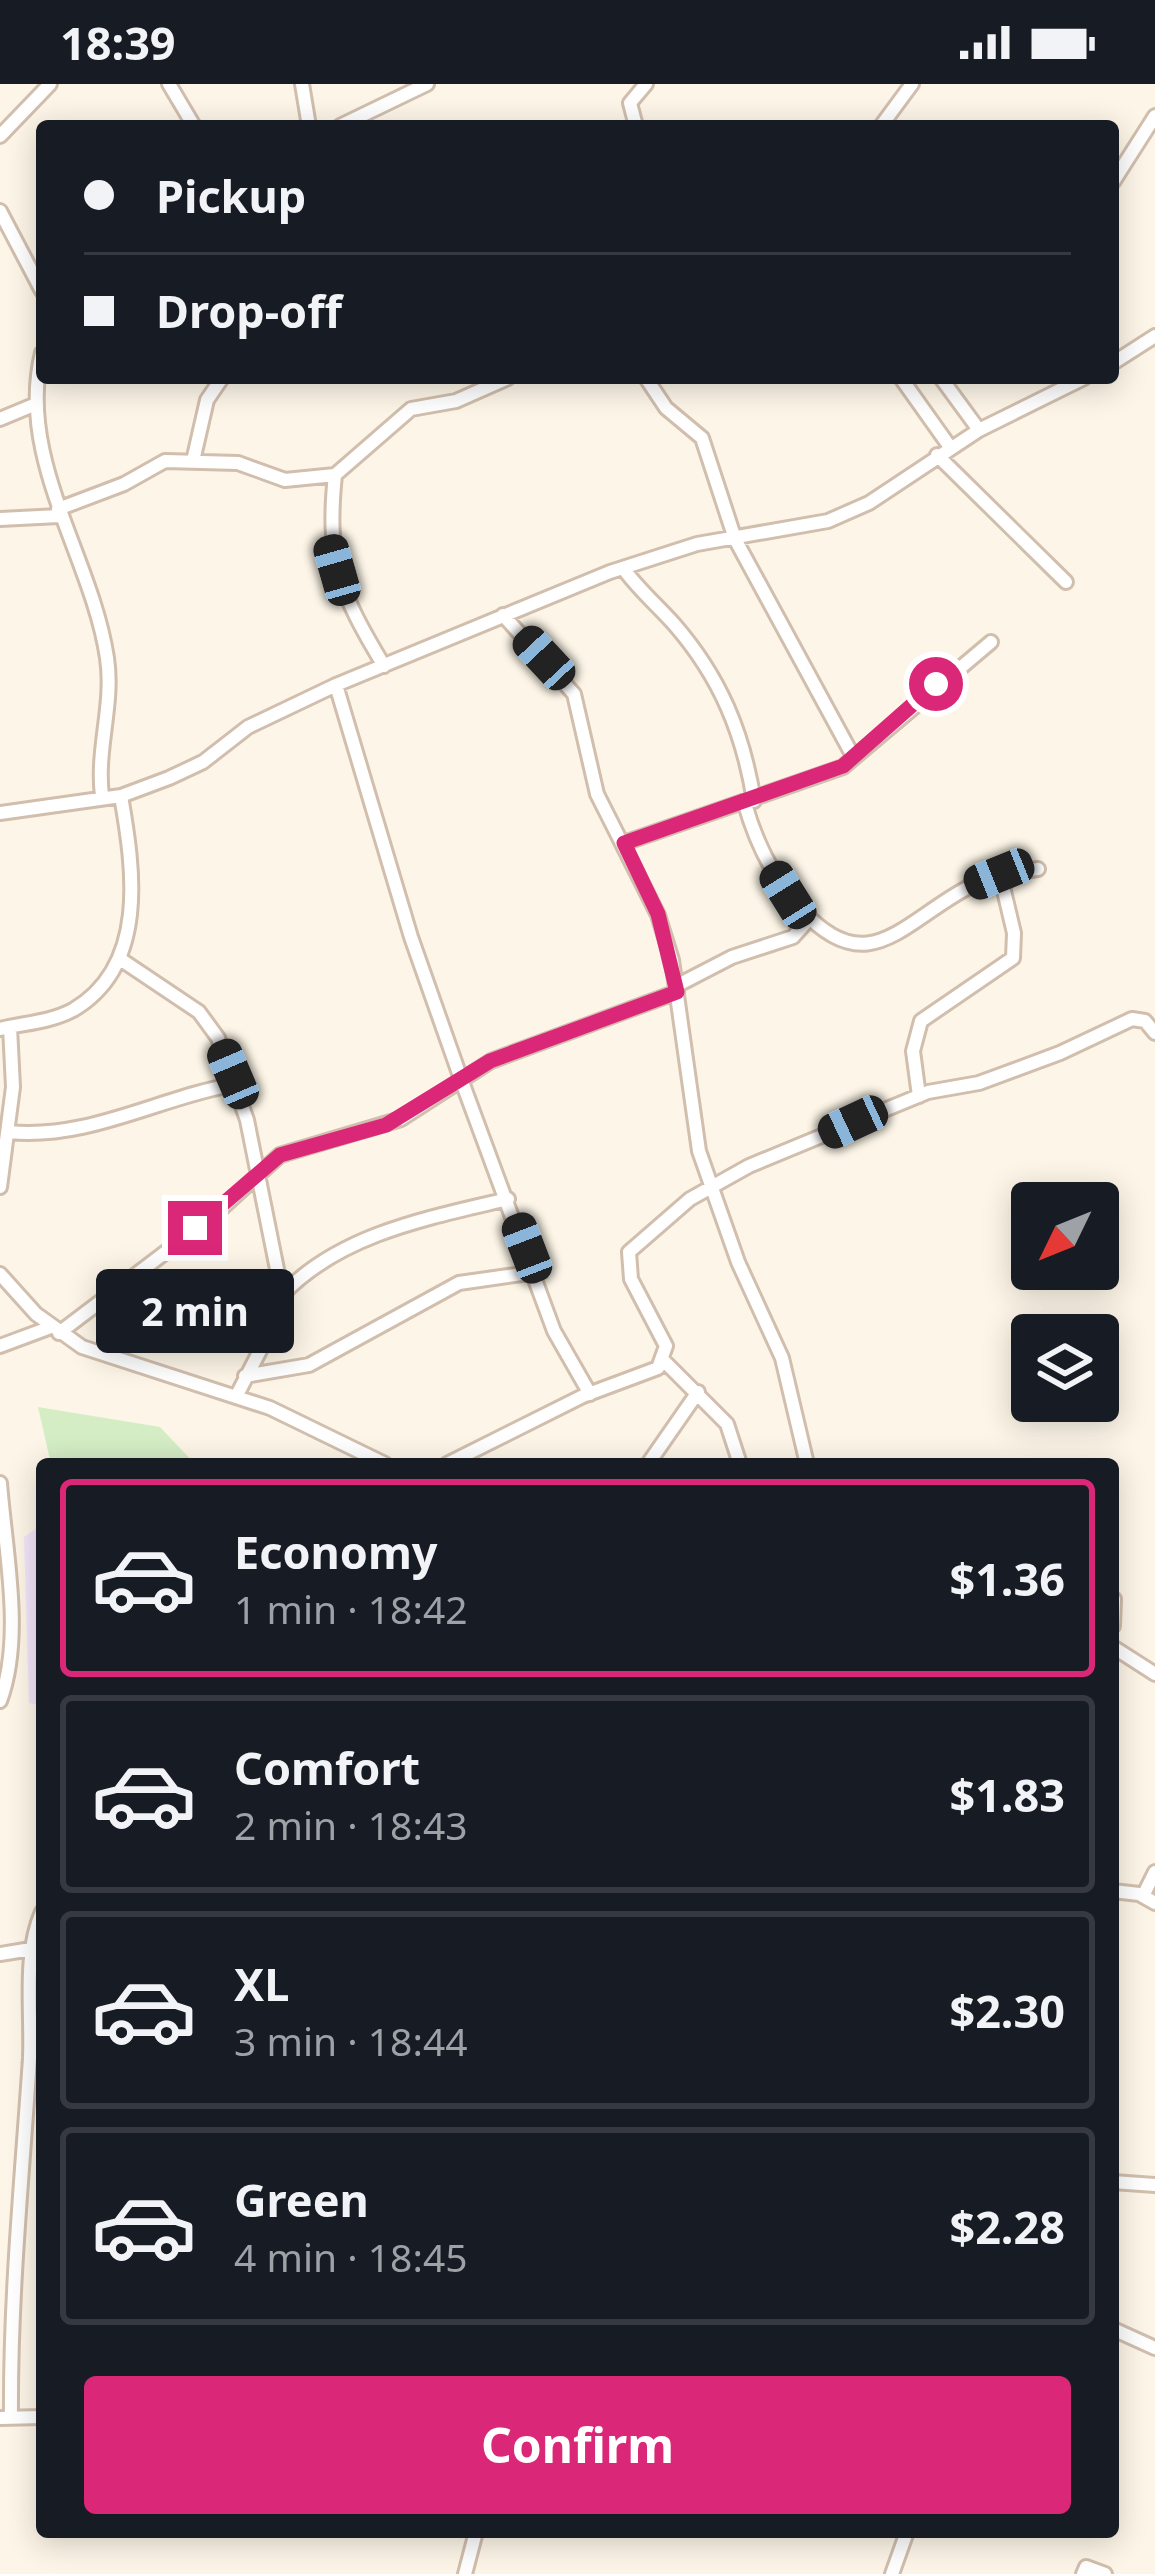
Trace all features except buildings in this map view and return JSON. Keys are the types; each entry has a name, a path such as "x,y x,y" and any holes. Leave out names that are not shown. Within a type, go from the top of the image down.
{"street":[{"path":"0,136 50,84"},
{"path":"169,84 190,120"},
{"path":"302,84 308,120"},
{"path":"352,120 427,84"},
{"path":"634,120 630,103 646,84"},
{"path":"885,120 911,84"},
{"path":"1119,173 1155,116"},
{"path":"0,211 36,280"},
{"path":"1119,359 1155,336"},
{"path":"38,384 36,404 59,513 106,652 110,682 98,761 102,796"},
{"path":"193,461 206,400 218,384"},
{"path":"0,519 59,513 164,461 238,464 285,480 335,475 411,409 456,401 494,384"},
{"path":"650,384 666,408 702,438 735,538 854,758"},
{"path":"905,384 950,447"},
{"path":"945,384 979,430"},
{"path":"0,813 121,796 203,762 248,727 336,685 623,568 735,538 828,521 869,502 979,430 1069,384"},
{"path":"0,419 36,404"},
{"path":"937,455 1066,582"},
{"path":"335,475 330,547 352,608 384,666"},
{"path":"623,568 670,619 718,684 745,743 750,802 763,854 810,918 841,944 861,947 904,930 970,886 1000,874 1038,868"},
{"path":"503,615 574,694 597,794 658,914 677,989 699,1150 709,1187 782,1358 806,1458"},
{"path":"624,843 818,778 854,758 991,642"},
{"path":"336,685 411,937 461,1079 554,1331 590,1394"},
{"path":"0,1187 9,1132 5,1028 71,1011 99,991 123,961 131,894 121,796"},
{"path":"919,1096 913,1051 921,1021 1013,958 1015,933 1000,874"},
{"path":"0,1346 55,1330 212,1216 259,1170 304,1144 401,1118 461,1079 536,1042 677,989 732,957 793,937 810,918"},
{"path":"123,961 200,1012 218,1038 259,1170 283,1312 262,1338 236,1396"},
{"path":"664,1361 666,1346 626,1262 647,1231 709,1187 919,1096 1007,1073 1132,1019 1145,1021 1155,1033"},
{"path":"9,1132 36,1134 95,1125 236,1084"},
{"path":"282,1295 313,1267 357,1243 508,1199"},
{"path":"245,1376 309,1365 459,1282 536,1272"},
{"path":"0,1274 55,1330 82,1347 236,1396 372,1458"},
{"path":"664,1361 728,1424 738,1458"},
{"path":"459,1458 664,1361"},
{"path":"652,1458 698,1392"},
{"path":"0,1483 9,1677 0,1701"},
{"path":"1119,1651 1155,1674"},
{"path":"1119,1892 1149,1900 1155,1871"},
{"path":"36,1934 32,1949 36,2011 6,2418 36,2417"},
{"path":"0,1954 32,1949"},
{"path":"1119,2182 1155,2185"},
{"path":"1119,2332 1155,2348"},
{"path":"465,2574 474,2538"},
{"path":"892,2574 905,2538"},
{"path":"1083,2574 1086,2567 1105,2574"}],"shaded area":[{"path":"36,1529 36,1704 29,1703 24,1537"}],"green space":[{"path":"38,1407 160,1427 189,1458 50,1458"}],"route":[{"path":"195,1228 280,1155 332,1136 386,1125 490,1061 677,992 658,914 624,843 793,788 843,766 936,684"}]}
